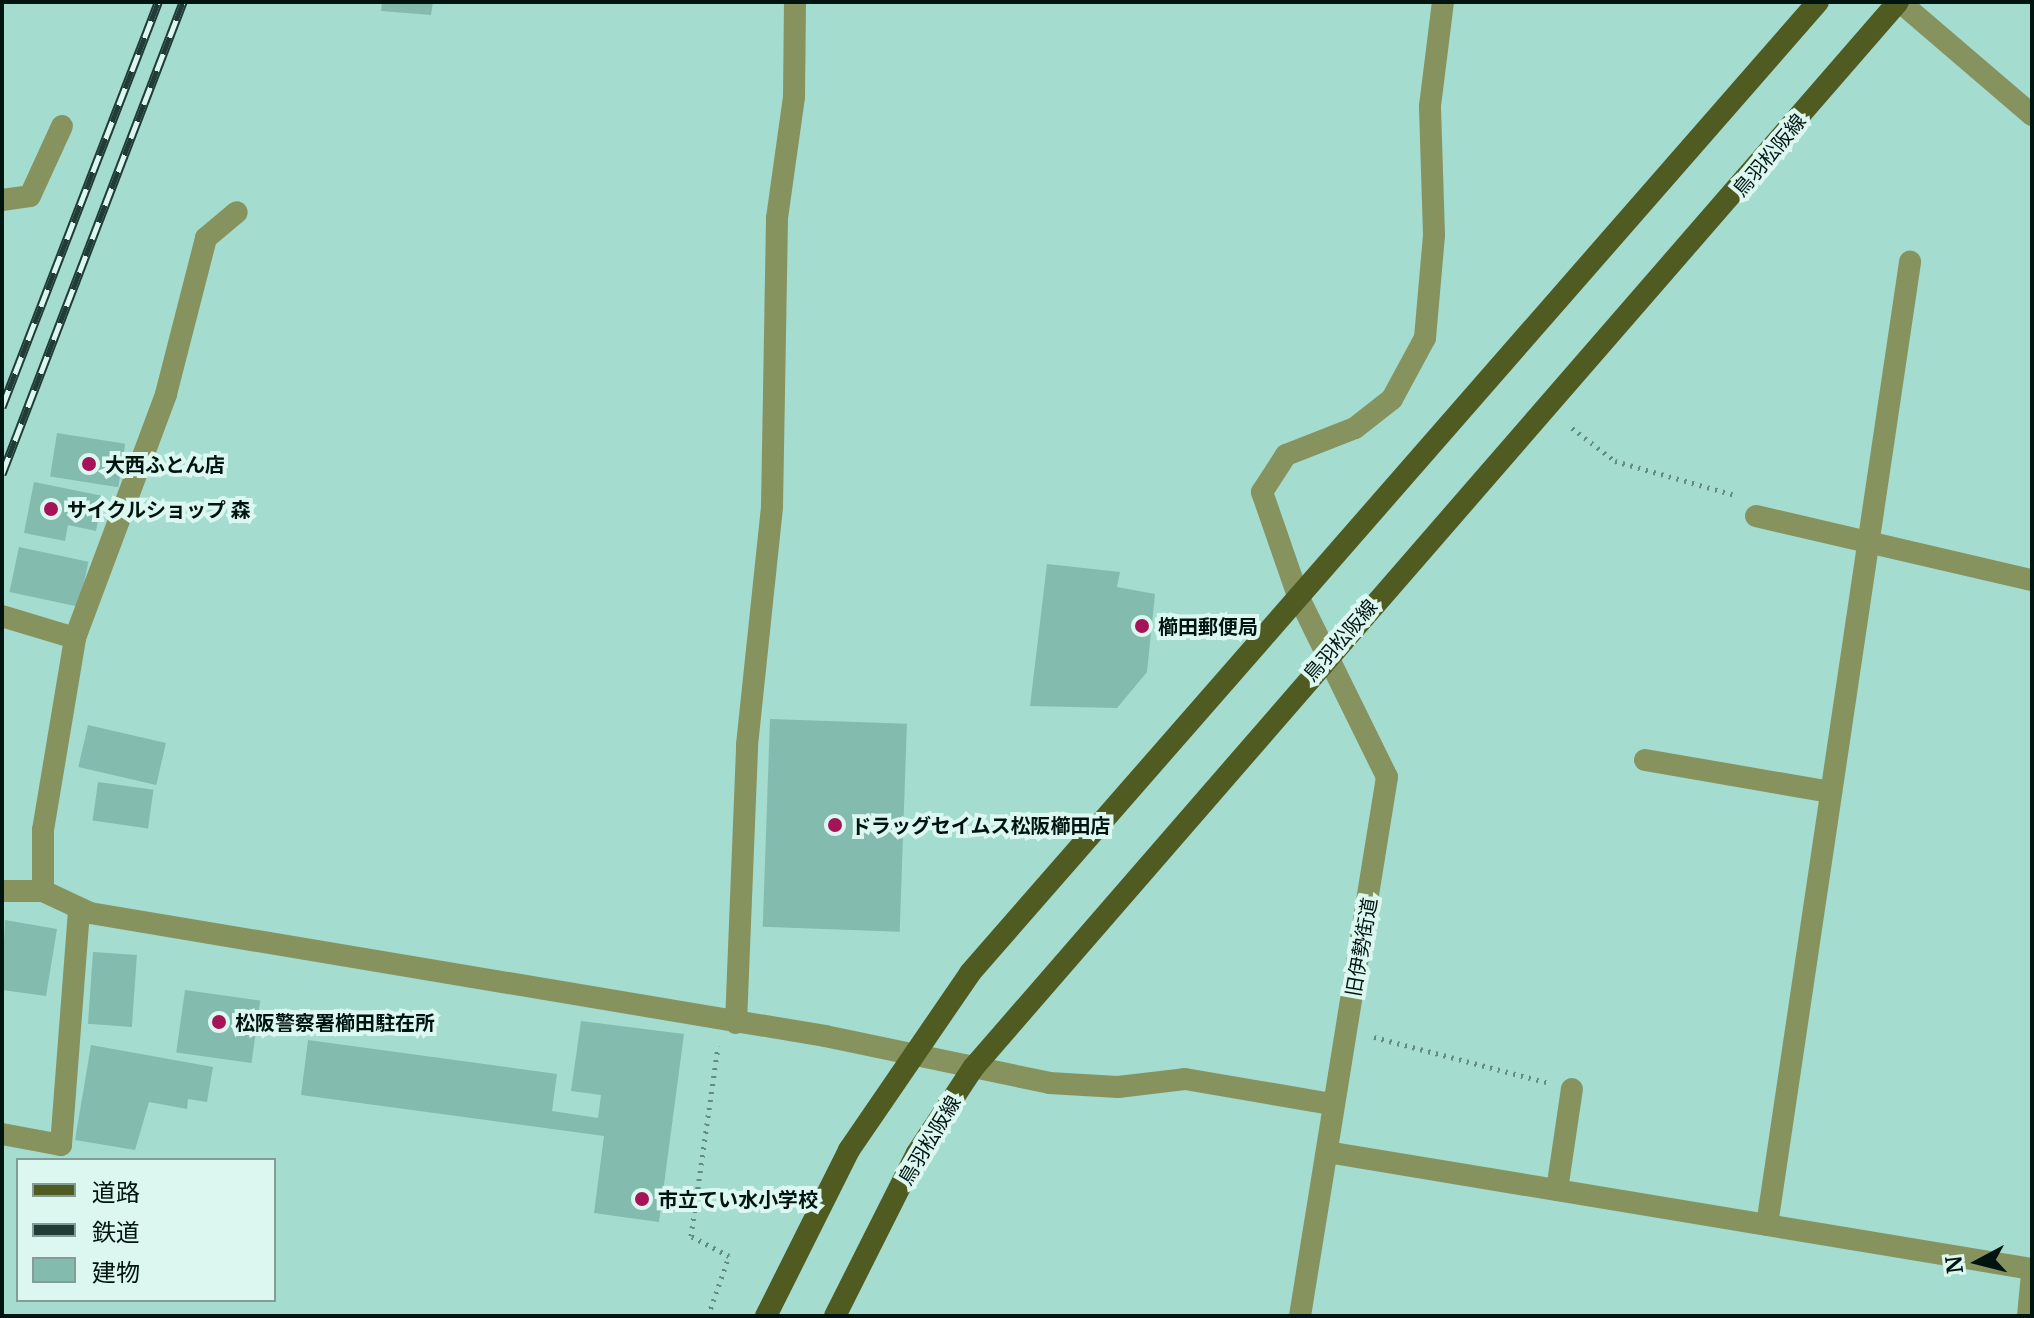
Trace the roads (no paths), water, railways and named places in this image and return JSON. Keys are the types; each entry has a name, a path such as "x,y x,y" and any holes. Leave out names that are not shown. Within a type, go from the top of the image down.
{"main road":[{"path":"766,1316 849,1150 909,1056 970,973 1818,2"},
{"name":"鳥羽松阪線","path":"835,1316 917,1153 973,1068 1328,655 1899,2"}],"street":[{"path":"736,1023 747,745 772,506 777,218 794,97 795,2"},
{"name":"旧伊勢街道","path":"1300,1316 1387,777 1298,596 1263,506 1264,480 1286,455 1355,428 1392,399 1425,338 1434,235 1430,106 1443,2"},
{"path":"1899,2 2032,115"},
{"path":"2,200 30,196 62,126"},
{"path":"43,891 43,830 75,638 139,475 206,238 237,212"},
{"path":"1767,1225 1910,262"},
{"path":"1756,516 1869,537 2032,580"},
{"path":"2,616 75,638"},
{"path":"1645,760 1831,792"},
{"path":"2,891 43,891 79,909 1080,1086 1185,1079 1332,1104"},
{"path":"2,1134 61,1145 79,909"},
{"path":"1557,1190 1572,1089"},
{"path":"1327,1152 2032,1272 2028,1316"}],"railway":[{"path":"2,407 158,2"},
{"path":"2,474 183,2"}],"place":[{"name":"大西ふとん店","path":"89,464"},
{"name":"サイクルショップ 森","path":"51,509"},
{"name":"櫛田郵便局","path":"1142,626"},
{"name":"ドラッグセイムス松阪櫛田店","path":"835,825"},
{"name":"松阪警察署櫛田駐在所","path":"219,1022"},
{"name":"市立てい水小学校","path":"642,1199"}]}
